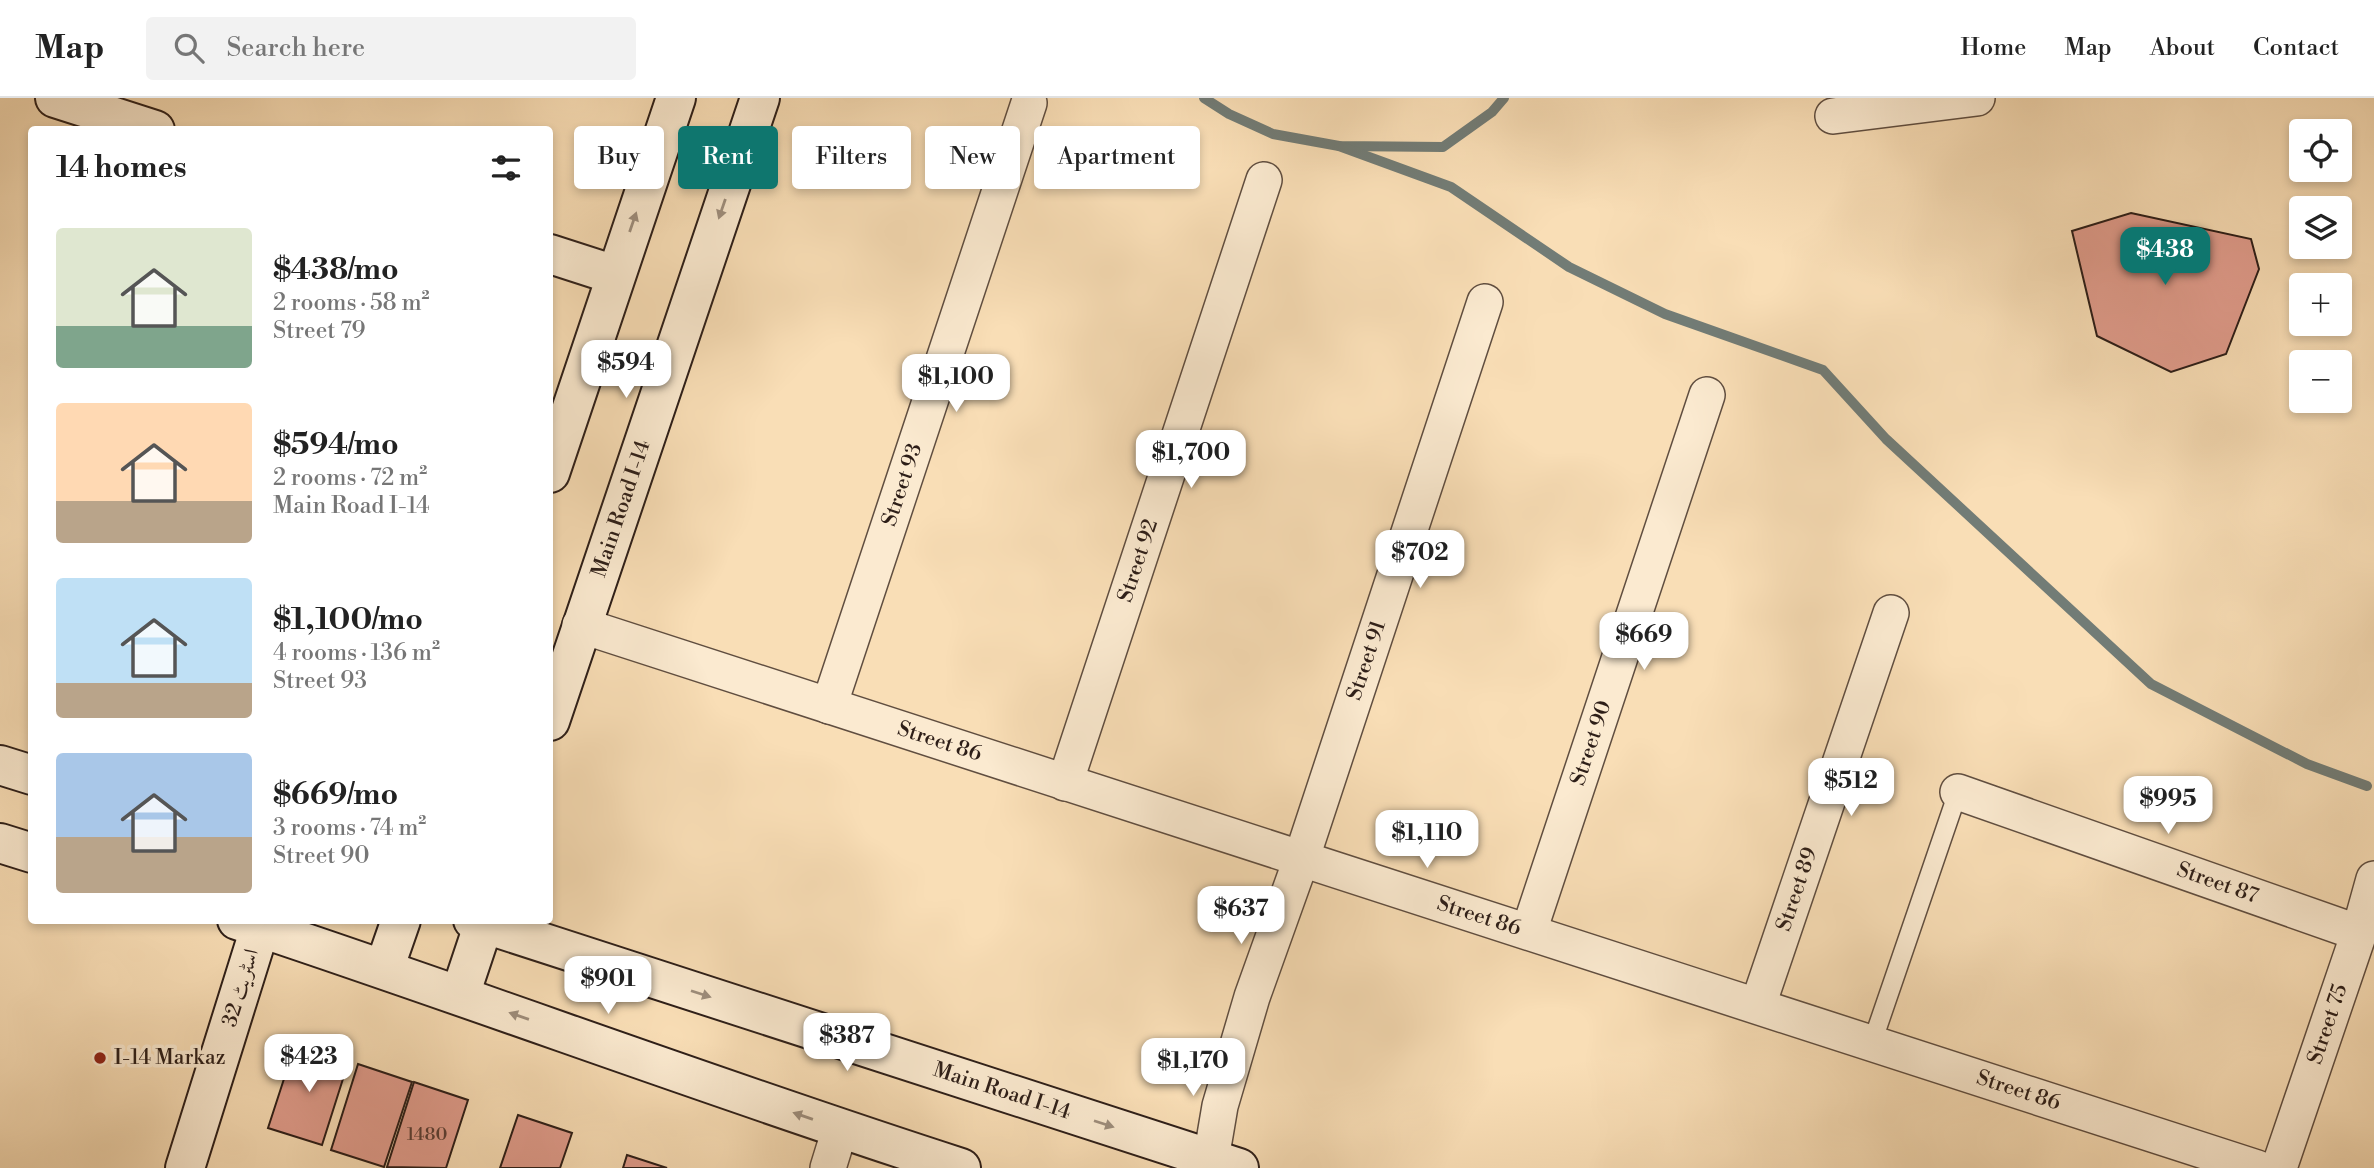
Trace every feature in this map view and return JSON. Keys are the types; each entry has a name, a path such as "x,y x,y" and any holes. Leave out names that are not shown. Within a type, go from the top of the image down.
{"main road":[{"path":"55,98 142,126"},
{"path":"553,464 676,98"},
{"name":"Main Road I-14","path":"553,711 760,98"},
{"path":"553,255 615,275"},
{"path":"0,765 28,774"},
{"path":"0,843 28,852"},
{"path":"248,924 460,995 840,1129 961,1168"},
{"name":"اسٹریٹ 32","path":"186,1168 248,924"},
{"path":"384,969 400,924"},
{"name":"Main Road I-14","path":"460,995 480,924"},
{"name":"Main Road I-14","path":"487,924 1225,1163"}],"street":[{"path":"1833,116 1977,98"},
{"name":"Street 93","path":"829,706 1029,103"},
{"name":"Street 92","path":"1065,783 1264,180"},
{"name":"Street 91","path":"1225,1163 1220,1106 1236,1050 1485,302"},
{"name":"Street 90","path":"1528,931 1707,395"},
{"name":"Street 89","path":"1758,1005 1891,613"},
{"name":"Street 86","path":"580,625 2257,1168"},
{"name":"Street 87","path":"1958,792 2359,933"},
{"name":"Street 75","path":"2279,1168 2359,933 2374,879"},
{"path":"828,1168 840,1129"}],"lane":[{"path":"1872,1043 1958,792"}],"building":[{"path":"2131,213 2251,239 2259,269 2226,354 2171,372 2097,336 2072,231"},
{"path":"296,1042 349,1060 322,1145 268,1128"},
{"path":"358,1064 412,1082 384,1167 331,1150"},
{"path":"414,1082 468,1100 446,1168 387,1167"},
{"path":"518,1115 572,1133 560,1168 500,1168"},
{"path":"627,1155 667,1168 623,1168"}],"waterway":[{"path":"1204,98 1229,114 1273,134 1339,146 1443,147 1492,112 1504,98"},
{"path":"1339,146 1451,187 1569,267 1665,314 1823,370 1886,439 2151,684 2307,764 2367,786"}],"place":[{"name":"I-14 Markaz","path":"100,1058"}]}
